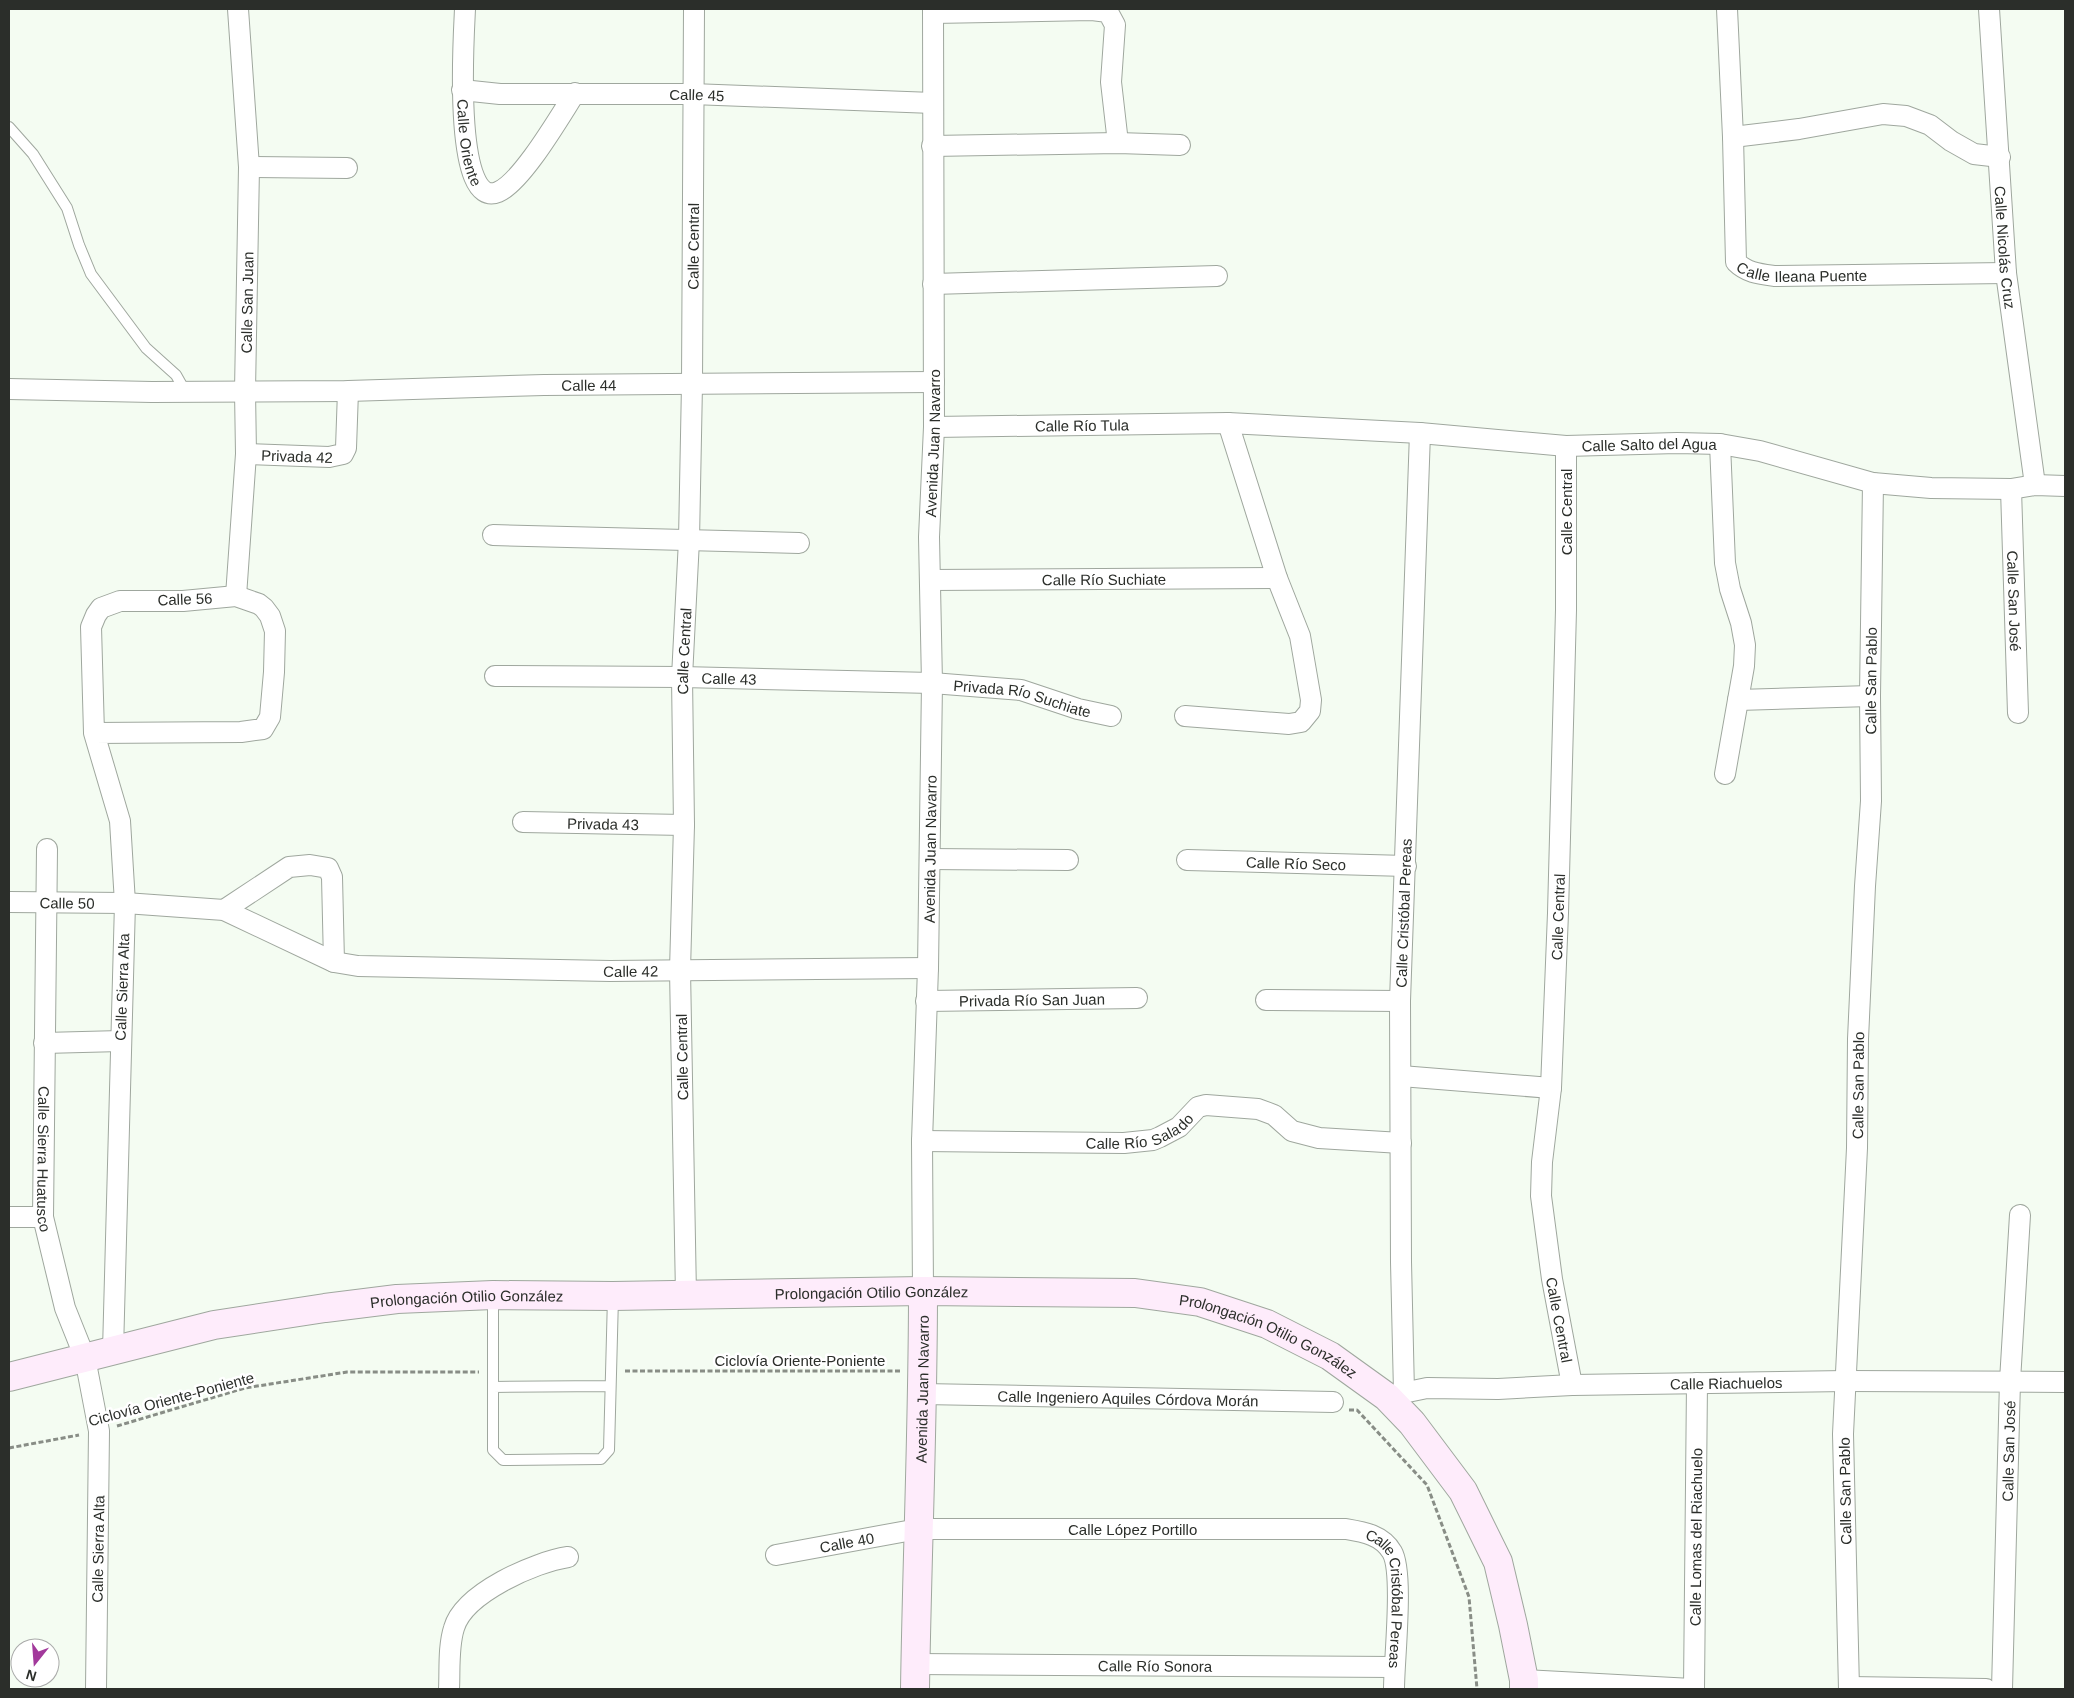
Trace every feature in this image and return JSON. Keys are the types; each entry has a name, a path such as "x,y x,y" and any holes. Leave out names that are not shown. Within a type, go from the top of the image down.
{"main road":[{"name":"Prolongación Otilio González","path":"9,1377 214,1325 397,1299 493,1295 613,1296 923,1290 1135,1293 1200,1302 1267,1324 1330,1356 1396,1395 1412,1423 1463,1491 1483,1528 1498,1562 1513,1625 1524,1684"},
{"name":"Avenida Juan Navarro","path":"916,1676 918,1529 923,1394 923,1290"}],"street":[{"name":"Calle San Juan","path":"236,596 246,454 245,391 249,168 238,9"},
{"name":"Calle Oriente","path":"465,9 462,90 465,133 473,173 479,187 486,192 499,191 519,174 550,134 575,93"},
{"name":"Calle Central","path":"686,1295 680,970 684,824 682,677 689,540 692,384 692,94 694,9"},
{"name":"Calle Ileana Puente","path":"1727,9 1736,262 1746,270 1761,274 1794,276 2006,273"},
{"name":"Calle Nicolás Cruz","path":"1989,9 2006,273 2035,484"},
{"path":"933,11 1092,10 1108,12 1115,26 1111,82 1118,143"},
{"name":"Avenida Juan Navarro","path":"923,1290 922,1142 928,968 932,683 929,537 934,427 933,11"},
{"name":"Calle 45","path":"462,90 500,94 692,94 933,103"},
{"path":"1733,137 1799,129 1883,114 1906,116 1930,125 1951,141 1974,154 2000,157"},
{"path":"932,146 1118,143 1180,145"},
{"path":"249,168 347,168"},
{"path":"933,284 1217,276"},
{"name":"Calle 44","path":"9,389 348,391 437,387 934,382"},
{"name":"Privada 42","path":"246,454 329,456 343,454 346,448 348,391"},
{"path":"1185,716 1289,724 1301,722 1307,716 1311,700 1300,636 1277,578 1228,424"},
{"name":"Calle Salto del Agua","path":"1228,424 1420,434 1566,446 1677,443 1720,444 1760,451 1873,483 1931,488 2011,488 2035,484 2065,486"},
{"name":"Calle Río Tula","path":"934,427 1228,424"},
{"name":"Calle Cristóbal Pereas","path":"1396,1395 1401,1143 1400,1000 1420,434"},
{"path":"1720,444 1725,563 1745,645 1744,666 1725,774"},
{"name":"Calle Central","path":"1566,446 1566,610 1558,913 1551,1088 1542,1162 1542,1196 1552,1280 1572,1385"},
{"name":"Calle San Pablo","path":"1849,1688 1843,1434 1857,1148 1858,1039 1864,896 1871,801 1870,696 1873,483"},
{"name":"Calle San José","path":"2011,488 2018,714"},
{"path":"493,535 799,543"},
{"name":"Calle Río Suchiate","path":"930,580 1277,578"},
{"name":"Calle 56","path":"91,627 96,615 102,608 120,601 184,601 236,596 264,608 270,616 274,631 274,672 270,717 263,729 241,732 94,733"},
{"name":"Calle Sierra Alta","path":"91,627 94,733 120,821 125,903 113,1351"},
{"name":"Calle 43","path":"495,676 682,677 932,683"},
{"name":"Privada Río Suchiate","path":"932,683 1021,690 1111,716"},
{"path":"1738,700 1870,696"},
{"name":"Privada 43","path":"523,822 684,824"},
{"name":"Calle Sierra Huatusco","path":"47,849 43,1217 65,1308 85,1358 95,1408"},
{"path":"930,859 1068,860"},
{"name":"Calle Río Seco","path":"1187,860 1406,866"},
{"path":"224,910 289,868 321,866 328,868 332,877 334,962"},
{"name":"Calle 50","path":"9,902 125,903 224,910"},
{"name":"Calle 42","path":"224,910 334,962 358,966 610,971 928,968"},
{"name":"Privada Río San Juan","path":"926,1001 1137,998"},
{"path":"1266,1000 1400,1000"},
{"path":"44,1043 121,1041"},
{"path":"1401,1076 1551,1088"},
{"name":"Calle Río Salado","path":"922,1142 1124,1143 1153,1140 1179,1127 1198,1107 1206,1105 1258,1109 1274,1115 1292,1131 1319,1138 1401,1143"},
{"name":"Calle San José","path":"2002,1689 2010,1381 2020,1215"},
{"path":"9,1217 43,1217"},
{"name":"Calle Riachuelos","path":"1396,1395 1427,1388 1498,1389 1572,1385 1846,1381 2065,1382"},
{"name":"Calle Lomas del Riachuelo","path":"1693,1689 1697,1383"},
{"name":"Calle Ingeniero Aquiles Córdova Morán","path":"923,1394 1340,1406"},
{"name":"Calle Sierra Alta","path":"95,1408 99,1431 96,1689"},
{"name":"Calle López Portillo","path":"918,1529 1346,1529"},
{"name":"Calle 40","path":"776,1554 918,1529"},
{"name":"Calle Cristóbal Pereas","path":"1346,1529 1380,1539 1392,1551 1395,1558 1397,1610 1394,1689"},
{"path":"449,1689 452,1638 454,1628 463,1611 501,1582 522,1570 548,1560 568,1557"},
{"name":"Calle Río Sonora","path":"916,1676 1394,1667"},
{"path":"1524,1684 1693,1689"},
{"path":"1849,1688 1986,1689"}],"lane":[{"path":"9,127 33,154 67,208 91,274 146,348 176,375 185,391"},
{"path":"493,1295 493,1450 503,1460 601,1459 609,1450 613,1296"},
{"path":"493,1386 610,1386"}],"path":[{"name":"Ciclovía Oriente-Poniente","path":"610,1372 902,1371"},
{"name":"Ciclovía Oriente-Poniente","path":"9,1448 99,1431 245,1388 347,1372 493,1372"},
{"path":"1340,1406 1357,1410 1427,1485 1469,1597 1477,1689"}]}
